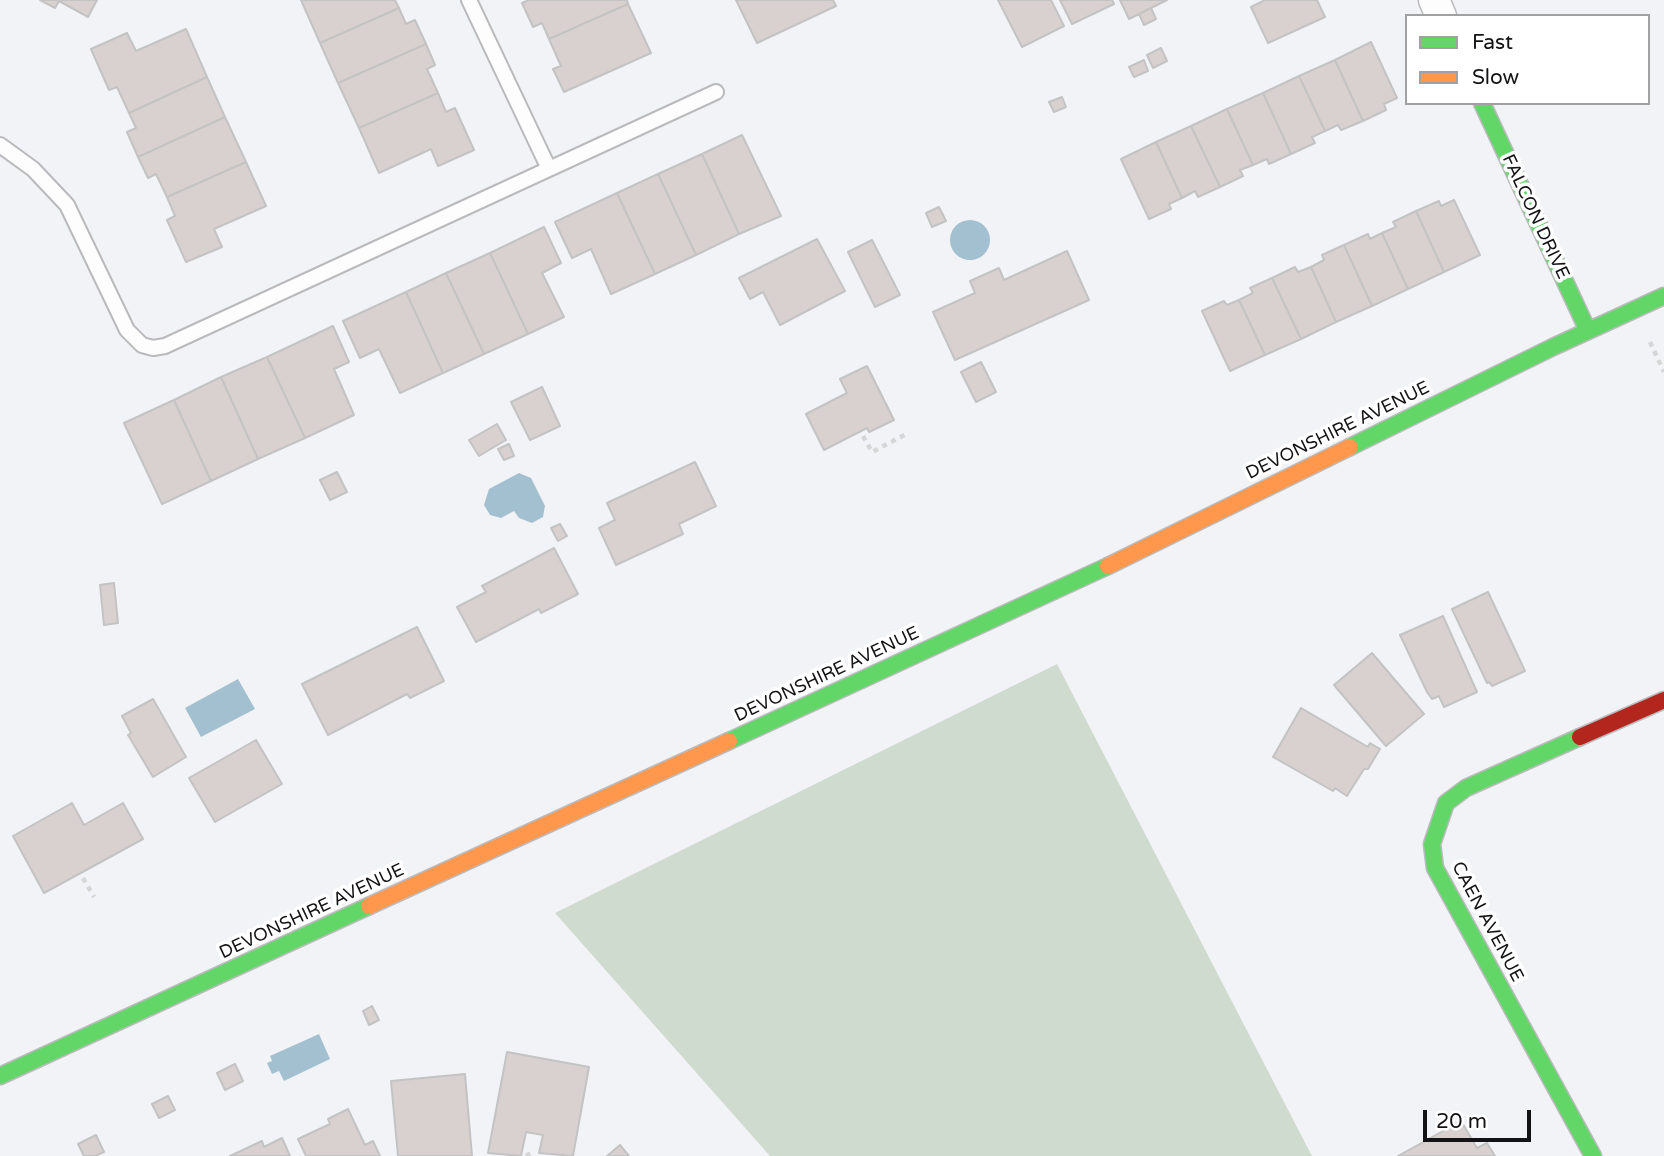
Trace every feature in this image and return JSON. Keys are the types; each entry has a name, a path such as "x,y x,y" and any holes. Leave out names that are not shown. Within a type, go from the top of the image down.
{"main road":[{"name":"FALCON DRIVE","path":"1483,105 1588,331"},
{"name":"DEVONSHIRE AVENUE","path":"0,1076 1090,575 1664,296"},
{"name":"CAEN AVENUE","path":"1593,1156 1435,868 1432,844 1446,803 1466,789 1664,700"}],"lane":[{"path":"469,0 549,169"},
{"path":"0,145 33,169 67,205 127,330 142,345 153,348 165,345 716,92"}],"path":[{"path":"863,436 872,452 908,433"},
{"path":"83,878 94,897"},
{"path":"526,1156 534,1151"}],"green space":[{"path":"1057,664 1312,1156 770,1156 555,913"}],"water":[{"path":"970,220 984,226 990,240 984,254 970,260 956,254 950,240 956,226"},
{"path":"519,473 531,478 545,506 543,517 532,523 519,518 514,511 501,518 490,515 484,505 489,489"},
{"path":"238,679 255,709 201,737 185,708"},
{"path":"319,1034 330,1059 284,1081 279,1071 272,1074 267,1063 272,1061 270,1056"}],"building":[{"path":"40,0 97,0 88,17 59,1 55,8"},
{"path":"301,0 395,0 399,8 320,43"},
{"path":"529,0 627,0 628,4 549,39 542,23 533,27 522,3"},
{"path":"736,0 833,0 836,6 757,43"},
{"path":"998,0 1051,0 1064,26 1022,47"},
{"path":"1060,0 1112,0 1114,4 1072,24"},
{"path":"1120,0 1167,0 1129,19"},
{"path":"1265,0 1317,0 1325,17 1268,43 1251,7"},
{"path":"628,4 651,53 564,92 553,69 561,66 549,39"},
{"path":"399,8 406,24 415,20 426,44 338,83 320,43"},
{"path":"1151,8 1156,19 1144,25 1139,14"},
{"path":"186,29 207,77 129,113 117,87 109,90 91,49 127,33 136,51"},
{"path":"1371,42 1397,98 1384,104 1386,110 1363,121 1335,60"},
{"path":"426,44 435,65 427,69 438,93 359,128 338,83"},
{"path":"1161,48 1167,61 1153,68 1147,55"},
{"path":"1144,60 1148,71 1134,77 1129,67"},
{"path":"1335,60 1363,121 1341,130 1338,125 1325,131 1299,76"},
{"path":"1299,76 1325,131 1312,137 1315,143 1291,154 1263,93"},
{"path":"207,77 225,117 138,157 127,132 136,128 129,113"},
{"path":"438,93 446,112 455,108 474,150 438,166 431,149 379,173 359,128"},
{"path":"1263,93 1291,154 1269,164 1267,159 1253,165 1227,109"},
{"path":"1062,97 1066,107 1054,112 1049,102"},
{"path":"1227,109 1253,165 1240,170 1243,176 1220,187 1191,126"},
{"path":"225,117 246,162 167,197 156,174 148,178 138,157"},
{"path":"1191,126 1220,187 1198,197 1195,191 1182,198 1156,142"},
{"path":"742,135 781,216 739,234 702,154"},
{"path":"1156,142 1182,198 1169,204 1171,209 1149,219 1121,159"},
{"path":"702,154 739,234 696,255 658,174"},
{"path":"246,162 266,206 214,229 222,247 186,262 167,220 175,216 167,197"},
{"path":"658,174 696,255 655,274 617,193"},
{"path":"617,193 655,274 611,294 591,249 572,258 555,222"},
{"path":"1454,200 1480,255 1444,272 1416,211 1439,201 1441,206"},
{"path":"939,207 946,221 932,227 926,213"},
{"path":"1416,211 1444,272 1408,289 1382,233 1396,227 1393,222"},
{"path":"544,227 561,263 542,273 564,317 528,334 490,253"},
{"path":"1382,233 1408,289 1372,306 1344,245 1368,234 1370,239"},
{"path":"817,239 845,291 780,325 763,292 750,299 739,278"},
{"path":"872,240 900,295 875,307 848,252"},
{"path":"1344,245 1372,306 1336,322 1311,267 1324,260 1322,255"},
{"path":"1067,251 1089,300 955,360 933,312 975,293 970,281 999,268 1004,280"},
{"path":"490,253 528,334 484,354 446,273"},
{"path":"1295,267 1298,272 1311,267 1336,322 1301,339 1272,278"},
{"path":"446,273 484,354 443,373 406,292"},
{"path":"1272,278 1301,339 1265,355 1239,300 1253,293 1250,288"},
{"path":"406,292 443,373 400,393 379,349 360,358 343,321"},
{"path":"1239,300 1265,355 1230,371 1202,311 1224,301 1227,305"},
{"path":"333,326 349,362 334,369 354,415 305,438 267,357"},
{"path":"267,357 305,438 258,459 221,377"},
{"path":"981,362 996,392 976,402 961,372"},
{"path":"867,366 894,420 869,432 867,428 824,450 806,414 847,393 840,379"},
{"path":"221,377 258,459 211,481 174,400"},
{"path":"542,387 560,426 530,440 511,402"},
{"path":"174,400 211,481 162,504 124,423"},
{"path":"497,424 506,440 479,456 469,440"},
{"path":"509,444 514,456 504,460 498,449"},
{"path":"695,462 716,506 679,524 683,534 616,565 599,528 615,520 607,503"},
{"path":"337,472 347,492 330,500 320,480"},
{"path":"560,524 567,536 558,541 551,528"},
{"path":"554,548 578,594 541,613 539,609 476,642 457,607 486,592 482,586"},
{"path":"114,583 118,623 104,625 100,585"},
{"path":"1488,592 1525,671 1492,686 1487,683 1452,609"},
{"path":"1443,616 1477,692 1444,707 1439,696 1432,699 1427,692 1400,635"},
{"path":"417,627 444,681 410,698 407,694 328,735 302,684"},
{"path":"1372,653 1424,714 1386,746 1334,685"},
{"path":"153,699 186,757 153,777 128,735 131,733 122,716"},
{"path":"1301,708 1368,747 1370,743 1380,749 1347,796 1335,788 1333,791 1273,757"},
{"path":"256,740 282,784 215,822 189,778"},
{"path":"72,803 84,825 123,803 143,839 44,893 13,836"},
{"path":"372,1006 379,1020 369,1025 363,1011"},
{"path":"507,1052 589,1067 573,1156 539,1153 543,1135 526,1132 521,1156 488,1153"},
{"path":"235,1064 243,1081 225,1090 217,1073"},
{"path":"465,1074 472,1156 398,1156 391,1081"},
{"path":"168,1096 175,1110 159,1118 152,1104"},
{"path":"348,1109 365,1145 373,1141 380,1156 306,1156 298,1139 330,1124 328,1119"},
{"path":"1461,1121 1477,1148 1487,1143 1495,1156 1398,1156"},
{"path":"96,1135 104,1152 95,1156 84,1156 78,1144"},
{"path":"282,1138 290,1156 230,1156 262,1141 264,1147"},
{"path":"620,1145 629,1156 607,1156"}],"traffic: fast":[{"path":"1483,105 1588,331"},
{"path":"1350,447 1553,347 1664,296"},
{"path":"729,741 1108,566"},
{"path":"1580,737 1466,788 1446,803 1432,844 1435,868 1593,1156"},
{"path":"0,1076 369,906"}],"traffic: slow":[{"path":"1108,566 1350,447"},
{"path":"369,906 729,741"}],"traffic: jam":[{"path":"1580,737 1664,700"}]}
